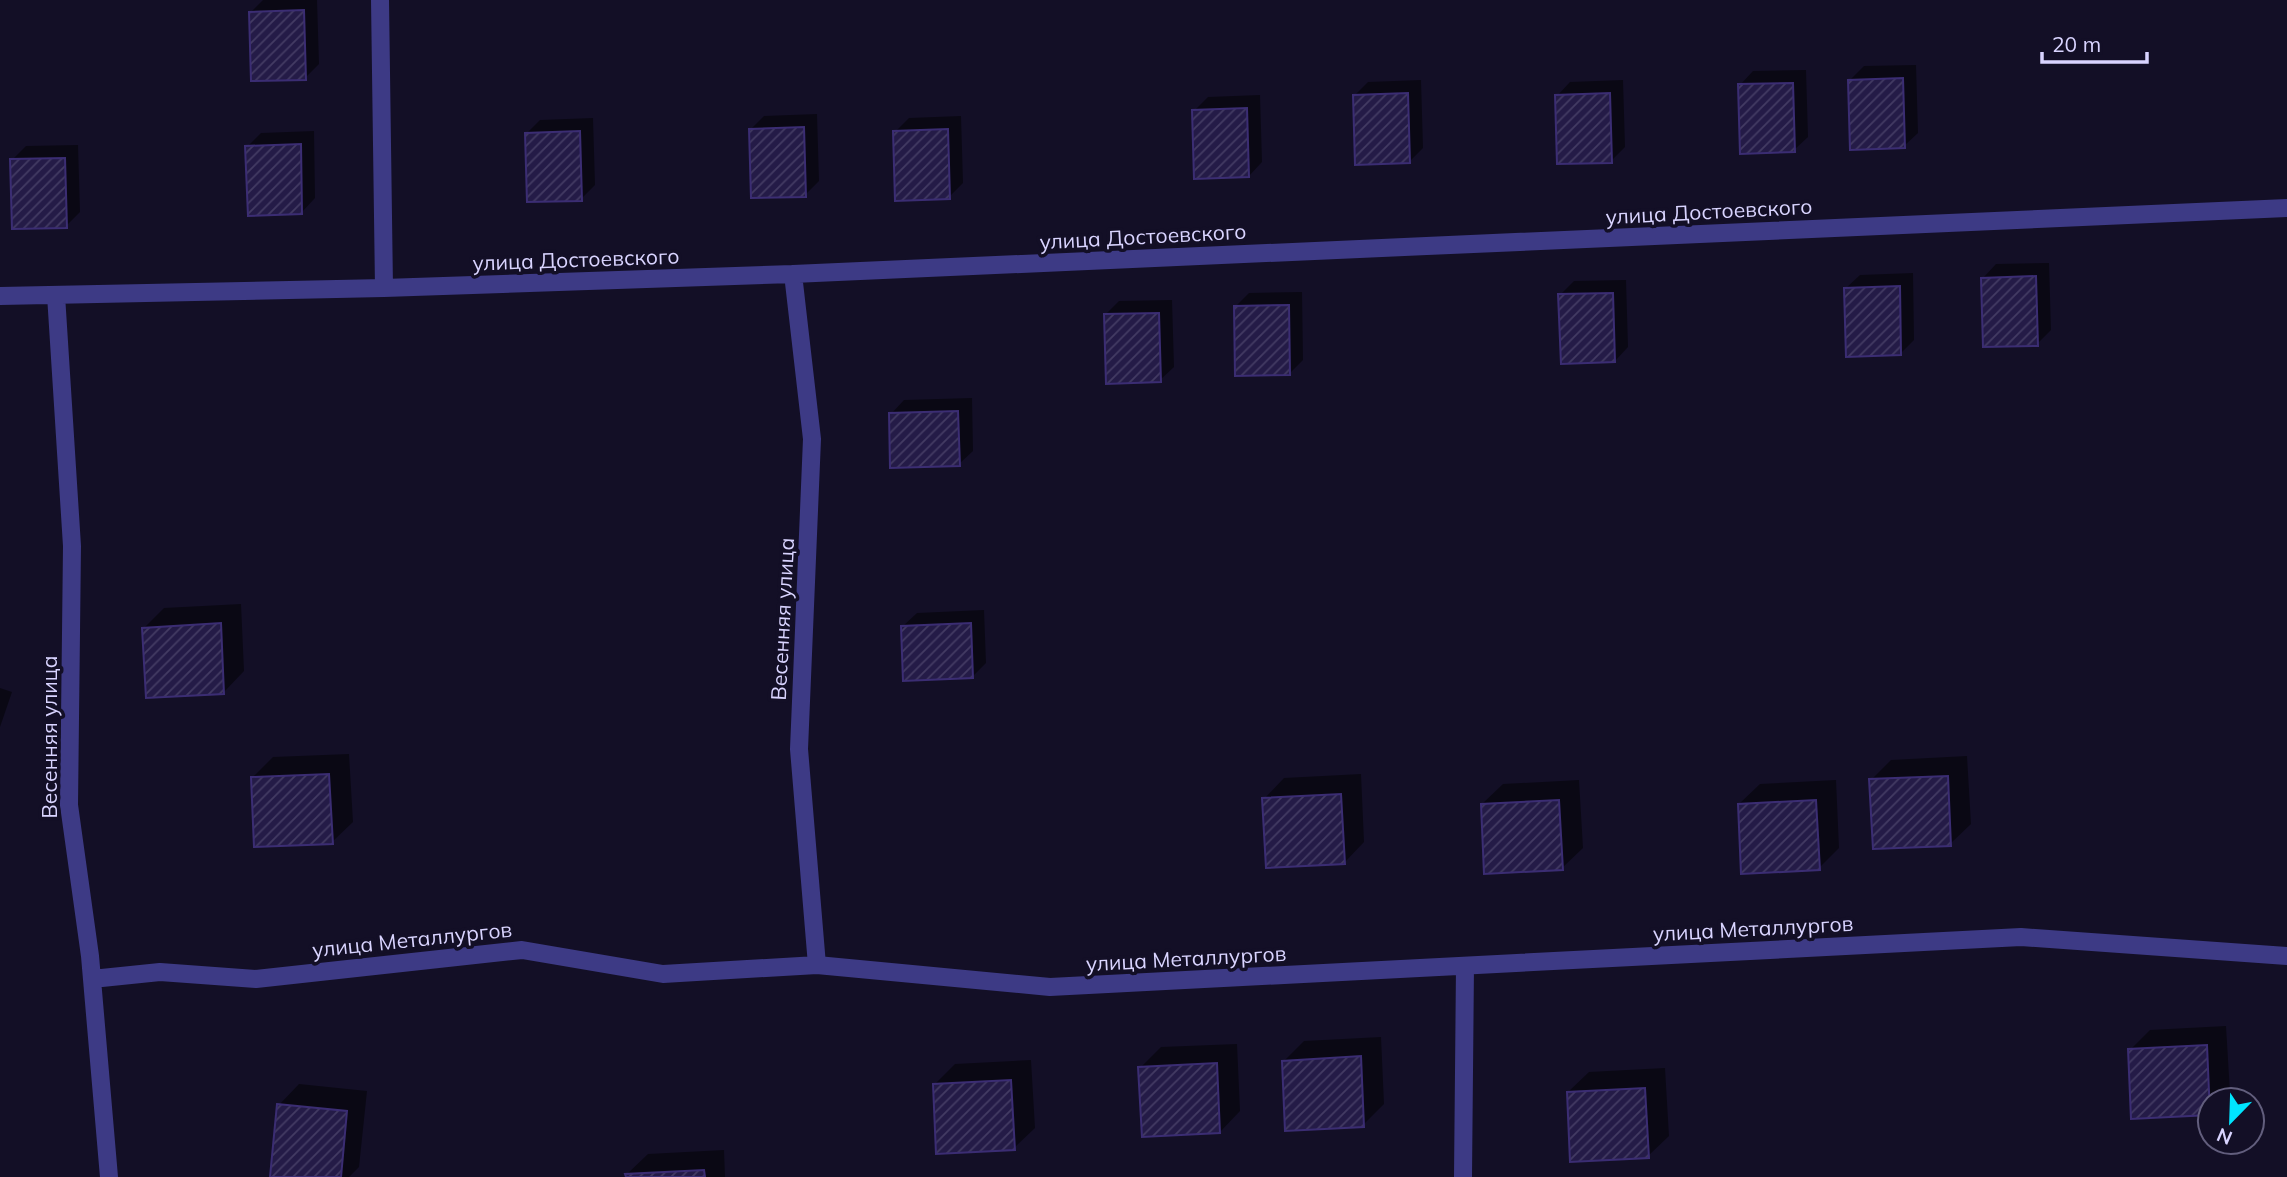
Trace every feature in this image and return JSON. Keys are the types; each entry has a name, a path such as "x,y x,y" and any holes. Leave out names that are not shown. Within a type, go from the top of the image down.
{"street":[{"path":"380,0 384,288"},
{"name":"улица Достоевского","path":"0,296 384,288 793,274 2287,208"},
{"name":"Весенняя улица","path":"793,274 812,439 799,749 817,965"},
{"name":"Весенняя улица","path":"57,295 72,546 69,805 92,979 109,1177"},
{"name":"улица Металлургов","path":"92,979 160,972 256,979 522,950 663,974 817,965 1050,988 2021,937 2287,956"},
{"path":"1463,1177 1465,966"}],"building":[{"path":"304,10 306,80 251,81 249,12"},
{"path":"1903,78 1905,148 1850,150 1848,80"},
{"path":"1793,83 1795,152 1740,154 1738,84"},
{"path":"1408,93 1410,163 1355,165 1353,95"},
{"path":"1610,93 1612,163 1557,164 1555,95"},
{"path":"1247,108 1249,177 1194,179 1192,110"},
{"path":"804,127 806,197 751,198 749,129"},
{"path":"948,129 950,199 895,201 893,131"},
{"path":"580,131 582,201 527,202 525,133"},
{"path":"301,144 302,214 248,216 245,146"},
{"path":"65,158 67,228 12,229 10,159"},
{"path":"2036,276 2038,346 1983,347 1981,278"},
{"path":"1900,286 1901,355 1846,357 1844,288"},
{"path":"1613,293 1615,362 1561,364 1558,294"},
{"path":"1289,305 1290,375 1235,376 1234,306"},
{"path":"1159,313 1161,382 1106,384 1104,314"},
{"path":"958,411 960,466 890,468 889,413"},
{"path":"221,623 224,694 146,698 142,628"},
{"path":"971,623 973,678 903,681 901,626"},
{"path":"329,774 333,844 254,847 251,777"},
{"path":"1948,776 1951,846 1873,849 1869,779"},
{"path":"1341,794 1345,864 1266,868 1262,798"},
{"path":"1559,800 1563,870 1484,874 1481,804"},
{"path":"1816,800 1820,870 1741,874 1738,804"},
{"path":"2207,1045 2209,1086 2196,1086 2196,1116 2131,1119 2128,1049"},
{"path":"1361,1056 1364,1127 1285,1131 1282,1061"},
{"path":"1217,1063 1220,1133 1142,1137 1138,1067"},
{"path":"1011,1080 1015,1150 936,1154 933,1084"},
{"path":"1645,1088 1649,1158 1570,1162 1567,1092"},
{"path":"277,1104 347,1111 341,1177 270,1177"},
{"path":"704,1170 705,1177 626,1177 625,1174"}]}
